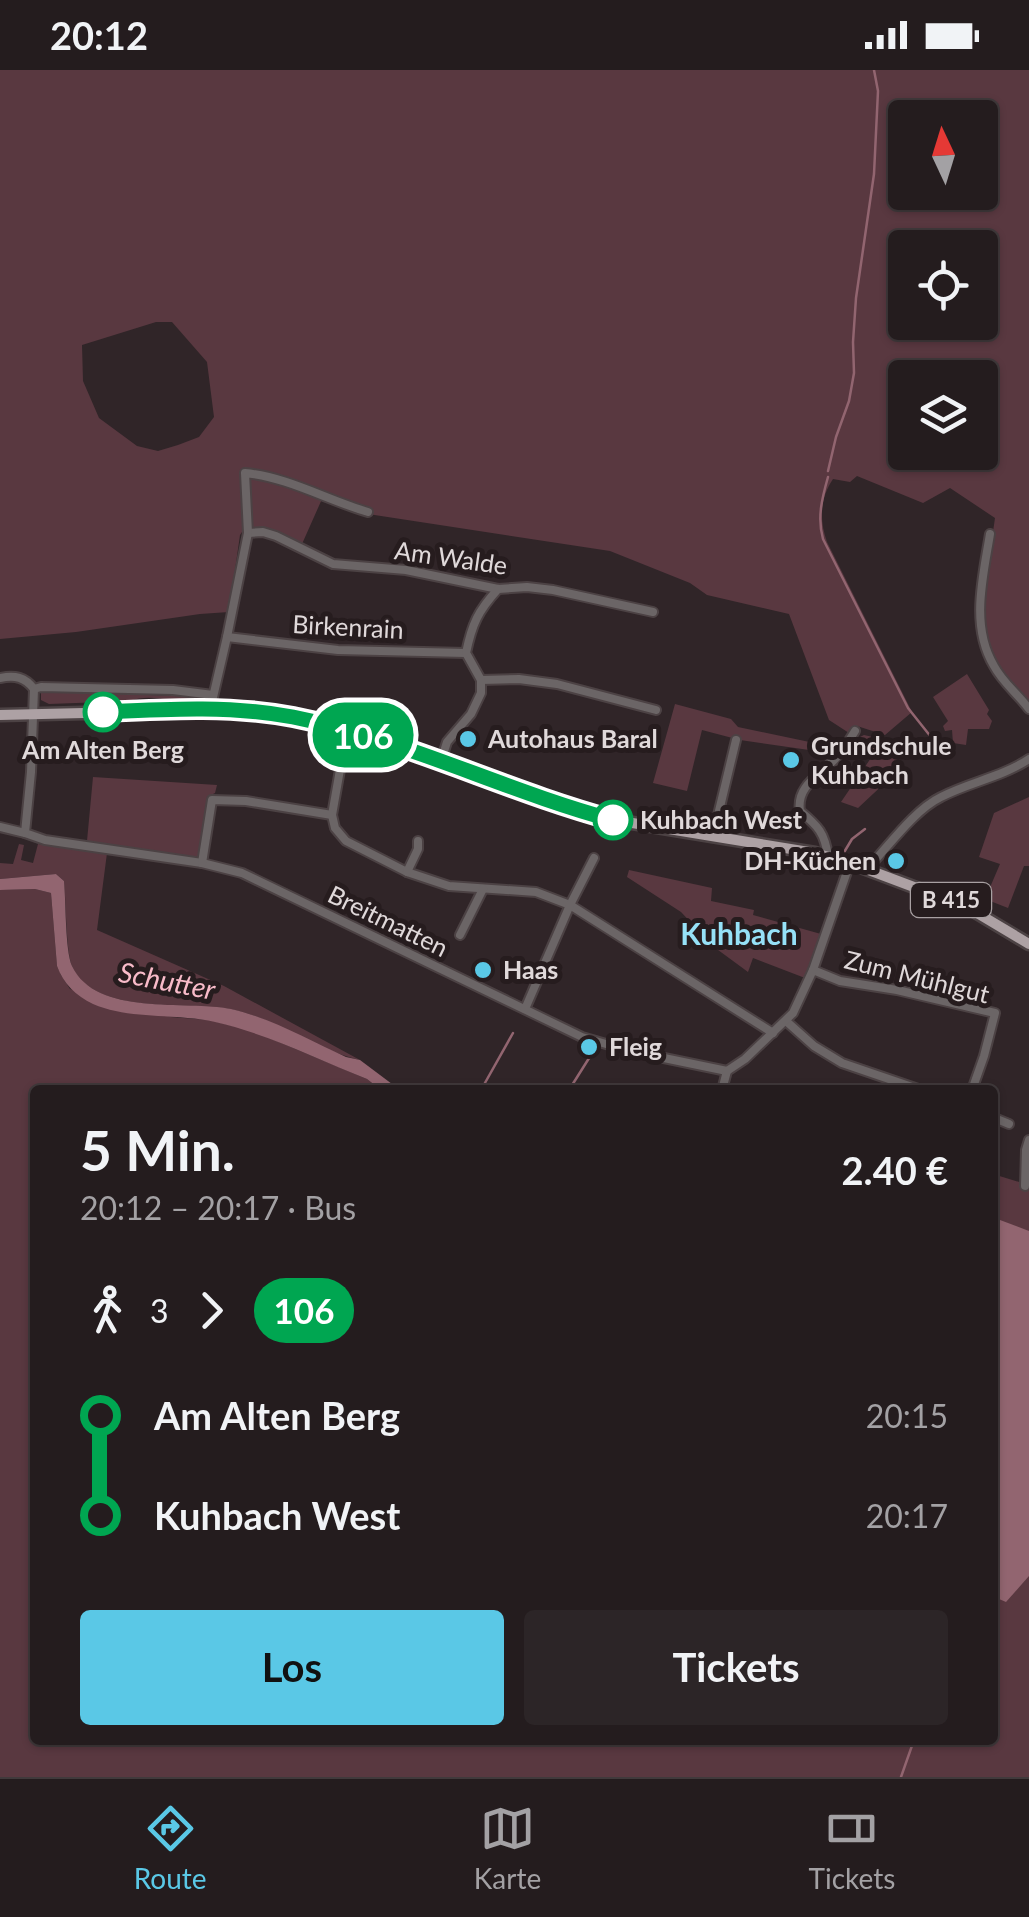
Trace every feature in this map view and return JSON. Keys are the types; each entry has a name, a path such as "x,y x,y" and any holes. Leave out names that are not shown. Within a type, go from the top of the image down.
{"main road":[{"name":"B 415","path":"0,715 210,710 278,715 347,730 441,760 553,803 608,818 850,863 968,907 1029,944"}],"street":[{"path":"210,710 248,533 245,472 368,512"},
{"name":"Am Walde","path":"248,533 276,536 332,564 406,570 498,589 553,590 653,612"},
{"path":"990,534 979,603 988,654 1007,686 1029,709"},
{"path":"441,760 453,732 471,714 481,694 481,680 466,652 472,625 498,589"},
{"name":"Birkenrain","path":"228,637 338,650 466,652"},
{"path":"0,678 18,676 27,679 34,689 24,833"},
{"path":"481,680 519,678 556,684 656,710"},
{"path":"34,689 173,690 212,695"},
{"path":"347,730 332,815 346,840 407,872 449,886 536,892 570,905 773,1033"},
{"path":"828,857 826,840 816,824 800,811 798,801 802,790 843,750 855,732"},
{"path":"714,836 736,740"},
{"path":"867,869 928,804 1015,769 1029,759"},
{"path":"202,863 212,800 332,815"},
{"name":"Breitmatten","path":"0,827 44,840 202,863 242,873 582,1036 727,1071"},
{"path":"407,872 418,840"},
{"path":"525,1009 594,858"},
{"path":"723,1085 727,1071 793,1013 813,970 850,863"},
{"path":"460,936 483,889"},
{"name":"Zum Mühlgut","path":"813,970 840,980 995,1013 974,1085"},
{"path":"786,1022 842,1063 907,1085"},
{"path":"998,1119 1009,1124"},
{"path":"1025,1186 1029,1140"}],"shaded area":[{"path":"0,70 1029,70 1029,706 999,668 986,634 985,595 995,518 950,488 923,503 857,476 850,482 833,479 823,501 823,526 827,542 912,712 885,735 857,726 849,733 829,720 789,614 707,595 690,583 610,551 368,514 322,499 302,544 269,529 244,529 229,612 0,639","holes":["156,322 172,322 207,362 214,417 199,437 158,451 137,446 99,418 83,381 82,345"]},
{"path":"967,674 992,721 989,729 968,729 966,745 953,743 952,730 945,731 943,726 948,721 933,697"},
{"path":"41,691 208,700 189,703 140,698 49,704 41,700"},
{"path":"675,704 731,719 738,727 819,744 816,751 702,730 687,791 653,783"},
{"path":"864,735 886,742 901,758 889,779 858,808 841,802 875,752 858,742"},
{"path":"93,777 217,785 215,793 207,797 199,858 87,841"},
{"path":"1029,797 1029,866 1024,866 1008,908 985,899 1000,864 979,857 994,813"},
{"path":"19,844 24,845 21,860 33,863 38,844 107,853 97,930 224,986 360,1060 247,1013 143,1003 100,993 83,982 72,966 64,881 56,874 0,879 0,863 13,864"},
{"path":"629,870 712,888 711,901 754,910 753,915 821,934 805,978 753,958 748,972 714,947 681,912 627,877"},
{"path":"56,874 64,881 72,966 84,982 101,993 121,1000 246,1013 360,1060 393,1085 375,1085 235,1027 200,1019 122,1012 87,1001 67,983 57,966 51,893 35,889 0,890 0,879"},
{"path":"35,889 51,893 57,966 70,989 171,1017 209,1020 253,1031 375,1085 30,1085 30,1745 998,1745 998,1537 1029,1508 1029,1777 0,1777 0,890"},
{"path":"998,1176 1029,1185 1029,1241 998,1231"},
{"path":"998,1219 1029,1231 1029,1576 1006,1602 998,1599"}],"waterway":[{"path":"828,471 854,373 856,298 874,174 878,91 874,70"},
{"path":"828,477 820,516 823,539 908,708 935,742"},
{"path":"843,854 852,839 865,829"},
{"path":"484,1085 513,1033"},
{"path":"572,1085 591,1055"},
{"path":"901,1777 912,1745"}],"bus line":[{"name":"106","path":"103,712 210,710 295,718 413,751 553,803 613,820"}],"place":[{"name":"Am Alten Berg","path":"103,712"},
{"name":"Autohaus Baral","path":"468,739"},
{"name":"Grundschule Kuhbach","path":"791,760"},
{"name":"Kuhbach West","path":"613,820"},
{"name":"DH-Küchen","path":"896,861"},
{"name":"Haas","path":"483,970"},
{"name":"Fleig","path":"589,1047"}],"district":[{"name":"Kuhbach","path":"739,935"}],"water label":[{"name":"Schutter","path":"167,981"}]}
